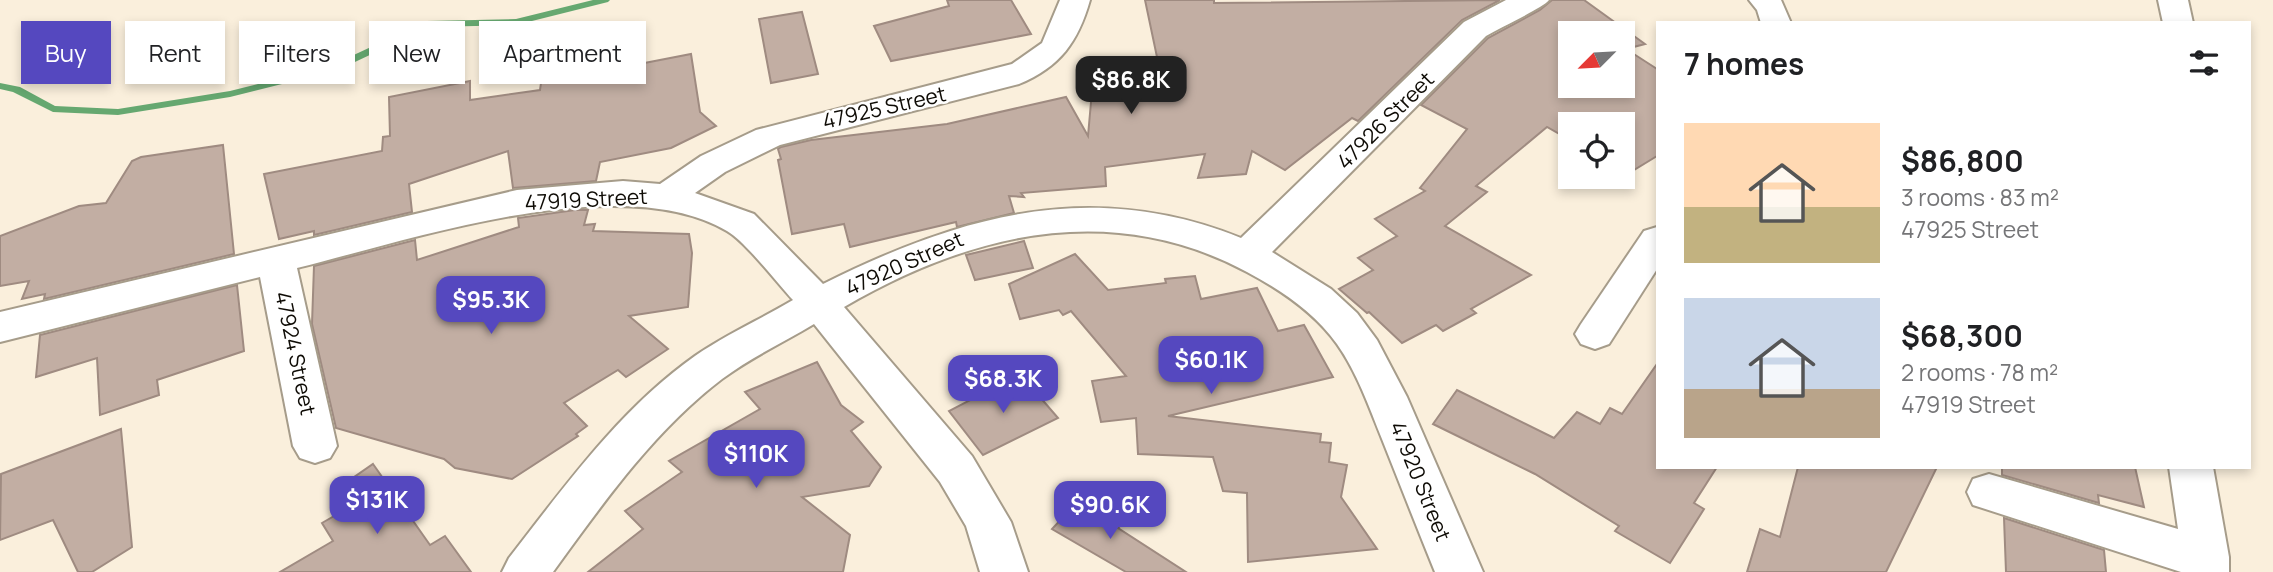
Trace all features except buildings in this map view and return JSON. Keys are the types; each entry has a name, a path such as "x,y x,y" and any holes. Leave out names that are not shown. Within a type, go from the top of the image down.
{"street":[{"name":"47925 Street","path":"667,196 713,164 768,136 1009,77 1037,67 1055,51 1075,0"},
{"name":"47926 Street","path":"1247,255 1475,29 1534,0"},
{"path":"1763,0 1771,7 1775,21"},
{"path":"2173,0 2178,21"},
{"name":"47919 Street","path":"0,327 517,202 623,193 667,196 741,223 819,303 956,469 988,522 1004,572"},
{"name":"47920 Street","path":"526,572 638,428 702,372 819,303 881,269 921,251 976,232 1058,217 1129,221 1184,230 1247,255 1292,280 1342,321 1378,376 1459,572"},
{"path":"1595,334 1656,242"},
{"name":"47924 Street","path":"276,260 315,446"},
{"path":"1989,492 2206,564 2191,469"}],"waterway":[{"path":"0,86 16,89 53,109 118,112 230,94 334,68 427,24 516,22 605,0"}]}
